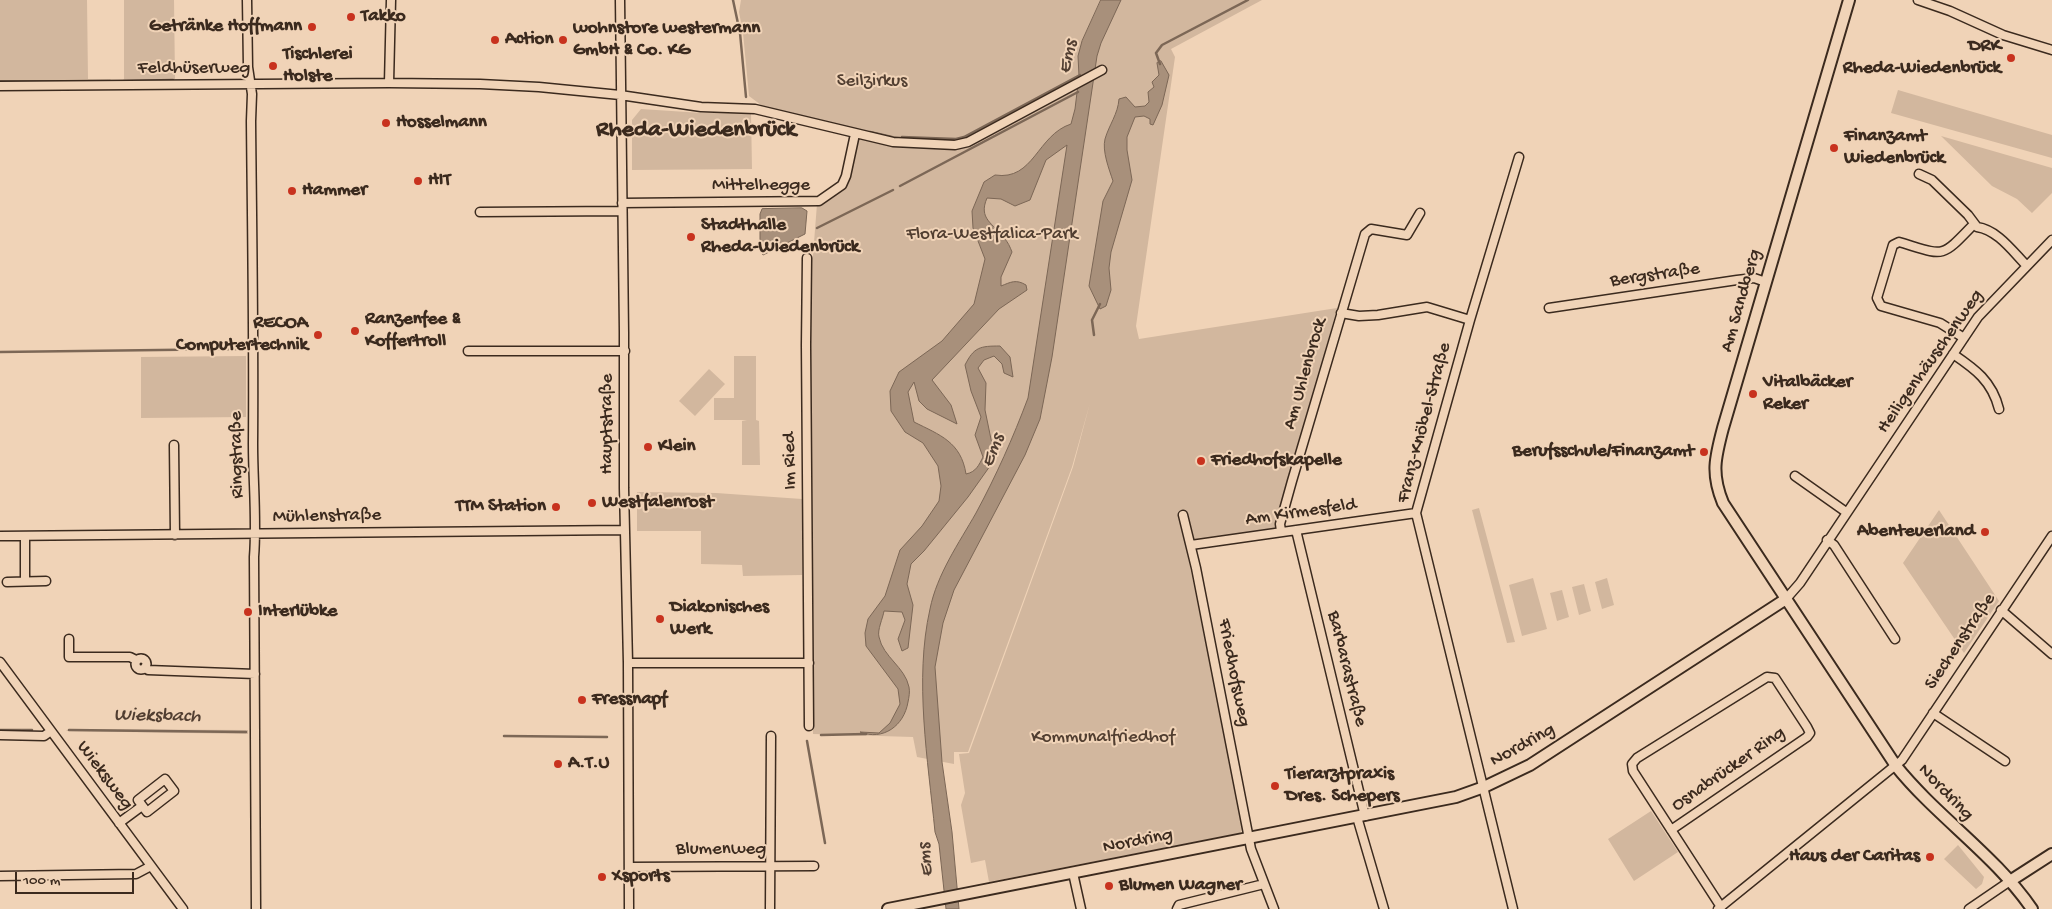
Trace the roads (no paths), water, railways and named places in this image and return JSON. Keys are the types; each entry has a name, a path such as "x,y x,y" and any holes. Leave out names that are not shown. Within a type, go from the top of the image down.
{"main road":[{"name":"Am Sandberg","path":"1786,599 1724,504 1717,488 1714,471 1723,428 1849,0"},
{"name":"Nordring","path":"888,909 1439,801 1484,787 1530,765 1786,599 1896,766 1916,789 2010,881 2032,909"},
{"path":"2010,881 2052,854"}],"street":[{"name":"Ringstraße","path":"247,0 248,67 251,85 253,471 256,534 254,558 256,909"},
{"path":"389,84 391,0"},
{"name":"Hauptstraße","path":"620,0 629,909"},
{"path":"1918,0 1950,11 2003,35 2052,50"},
{"path":"620,95 701,107 755,109 893,142 955,145 968,142 1102,70"},
{"name":"Feldhüserweg","path":"0,86 480,84 539,87 620,95"},
{"name":"Mittelhegge","path":"480,212 820,201 842,185 846,176 855,134"},
{"name":"Franz-Knöbel-Straße","path":"1513,909 1416,513 1470,320 1519,157"},
{"path":"1919,174 1932,180 1968,215 1977,227 1985,228 1994,233 2027,266"},
{"name":"Am Uhlenbrock","path":"1281,532 1280,524 1365,234 1371,229 1407,235 1420,213"},
{"path":"1964,338 1940,323 1881,306 1878,298 1893,245 1899,242 1935,253 1942,253 1949,249 1974,224"},
{"name":"Heiligenhäuschenweg","path":"1786,599 1800,583 1978,317 2052,240"},
{"name":"Im Ried","path":"807,258 808,726"},
{"name":"Bergstraße","path":"1549,308 1737,280 1754,278 1766,282"},
{"name":"Am Uhlenbrock","path":"1341,313 1359,316 1378,315 1427,307 1470,320"},
{"path":"468,350 624,350"},
{"path":"1953,354 1977,370 1996,398 1999,409"},
{"path":"174,446 175,536"},
{"path":"1795,476 1846,512"},
{"name":"Am Kirmesfeld","path":"1191,546 1416,513"},
{"name":"Friedhofsweg","path":"1183,515 1191,546 1251,849 1274,909"},
{"name":"Mühlenstraße","path":"0,536 175,536 625,530"},
{"name":"Barbarastraße","path":"1296,530 1384,909"},
{"path":"25,536 25,581"},
{"name":"Siechenstraße","path":"1720,908 1902,760 2052,536"},
{"path":"1827,540 1834,544 1895,638"},
{"path":"7,582 46,581"},
{"path":"2001,610 2052,654"},
{"path":"69,638 69,657 130,657 136,660 136,667 141,670 146,668 148,670 255,674"},
{"name":"Wieksweg","path":"0,662 183,909"},
{"path":"628,663 809,663"},
{"name":"Osnabrücker Ring","path":"1671,830 1807,737 1810,733 1808,727 1775,678 1767,677 1629,762 1633,771 1720,908"},
{"path":"1933,713 2005,761"},
{"path":"0,735 44,736 50,732"},
{"path":"770,909 771,736"},
{"path":"165,780 174,791 147,812 142,806 138,800 165,780"},
{"path":"119,823 142,806"},
{"path":"0,876 136,874 151,866"},
{"name":"Blumenweg","path":"629,866 814,866"},
{"path":"1074,873 1081,909"},
{"path":"1969,909 2010,881"},
{"path":"1177,909 1180,905 1264,884"}],"waterway":[{"path":"733,0 740,33 746,97"},
{"path":"1160,64 1156,53 1162,45 1248,0"},
{"name":"Ems","path":"902,137 956,139 964,137 1080,75"},
{"path":"124,81 173,80"},
{"path":"0,81 110,81"},
{"path":"900,186 1078,92"},
{"path":"870,132 892,137"},
{"path":"817,228 893,190"},
{"path":"1094,335 1092,320 1100,304"},
{"path":"0,352 239,349"},
{"name":"Wieksbach","path":"0,730 32,730"},
{"name":"Wieksbach","path":"69,730 246,732"},
{"name":"Wieksbach","path":"821,735 866,734"},
{"name":"Wieksbach","path":"504,736 607,737"},
{"path":"807,741 825,843"}],"place":[{"name":"Takko","path":"351,17"},
{"name":"Getränke Hoffmann","path":"312,27"},
{"name":"Action","path":"495,40"},
{"name":"wohnstore westermann GmbH & Co. KG","path":"563,40"},
{"name":"DRK Rheda-Wiedenbrück","path":"2011,58"},
{"name":"Tischlerei Holste","path":"273,66"},
{"name":"Hosselmann","path":"386,123"},
{"name":"Finanzamt Wiedenbrück","path":"1834,148"},
{"name":"HIT","path":"418,181"},
{"name":"Hammer","path":"292,191"},
{"name":"Stadthalle Rheda-Wiedenbrück","path":"691,237"},
{"name":"Ranzenfee & Koffertroll","path":"355,331"},
{"name":"RECOA Computertechnik","path":"318,335"},
{"name":"Vitalbäcker Reker","path":"1753,394"},
{"name":"Klein","path":"648,447"},
{"name":"Berufsschule/Finanzamt","path":"1704,452"},
{"name":"Friedhofskapelle","path":"1201,461"},
{"name":"Westfalenrost","path":"592,503"},
{"name":"TTM Station","path":"556,507"},
{"name":"Abenteuerland","path":"1985,532"},
{"name":"Interlübke","path":"248,612"},
{"name":"Diakonisches Werk","path":"660,619"},
{"name":"Fressnapf","path":"582,700"},
{"name":"A.T.U","path":"558,764"},
{"name":"Tierarztpraxis Dres. Schepers","path":"1275,786"},
{"name":"Haus der Caritas","path":"1930,857"},
{"name":"Xsports","path":"602,877"},
{"name":"Blumen Wagner","path":"1109,886"}],"district":[{"name":"Rheda-Wiedenbrück","path":"696,131"}],"park label":[{"name":"Seilzirkus","path":"872,82"},
{"name":"Flora-Westfalica-Park","path":"992,235"},
{"name":"Kommunalfriedhof","path":"1103,738"}]}
